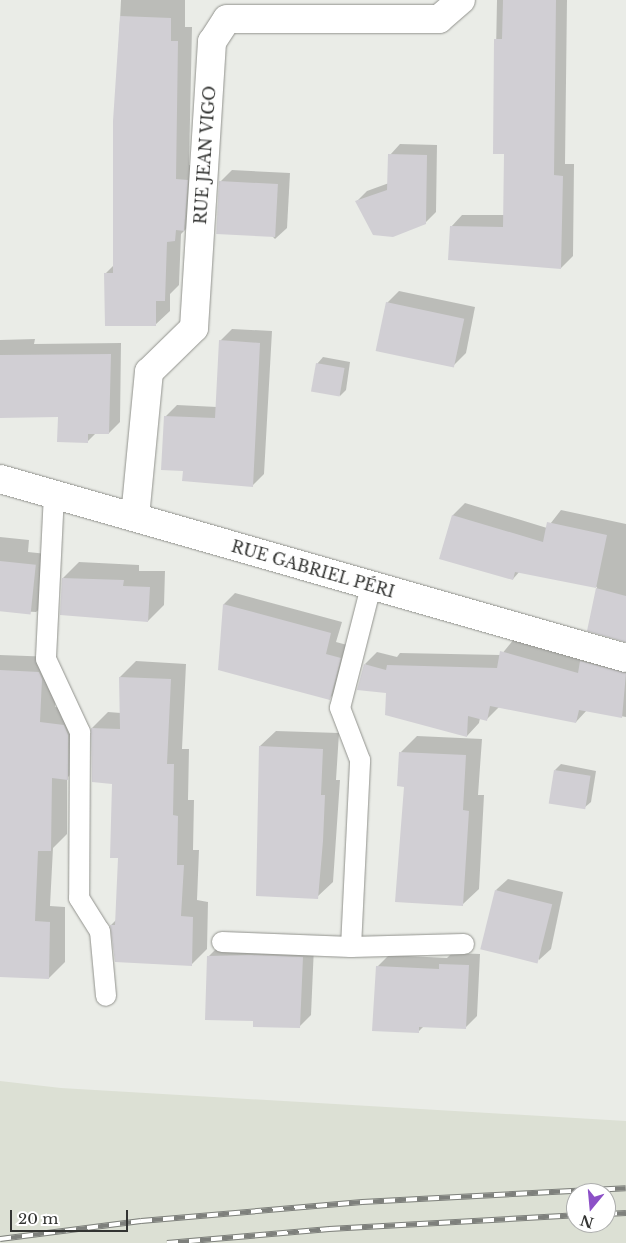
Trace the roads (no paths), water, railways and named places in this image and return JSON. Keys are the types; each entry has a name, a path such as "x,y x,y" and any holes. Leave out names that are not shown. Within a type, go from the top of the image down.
{"street":[{"name":"RUE JEAN VIGO","path":"135,517 149,372 194,328 212,42 227,19 439,19 461,0"},
{"name":"RUE GABRIEL PÉRI","path":"0,479 626,658"}],"lane":[{"path":"54,494 46,659 80,732 79,898 100,931 106,996"},
{"path":"351,947 360,760 340,708 372,586"},
{"path":"222,942 351,947 464,944"}],"railway":[{"path":"0,1239 141,1221 362,1202 626,1188"},
{"path":"616,1214 626,1213"},
{"path":"167,1243 329,1229 566,1216"}]}
